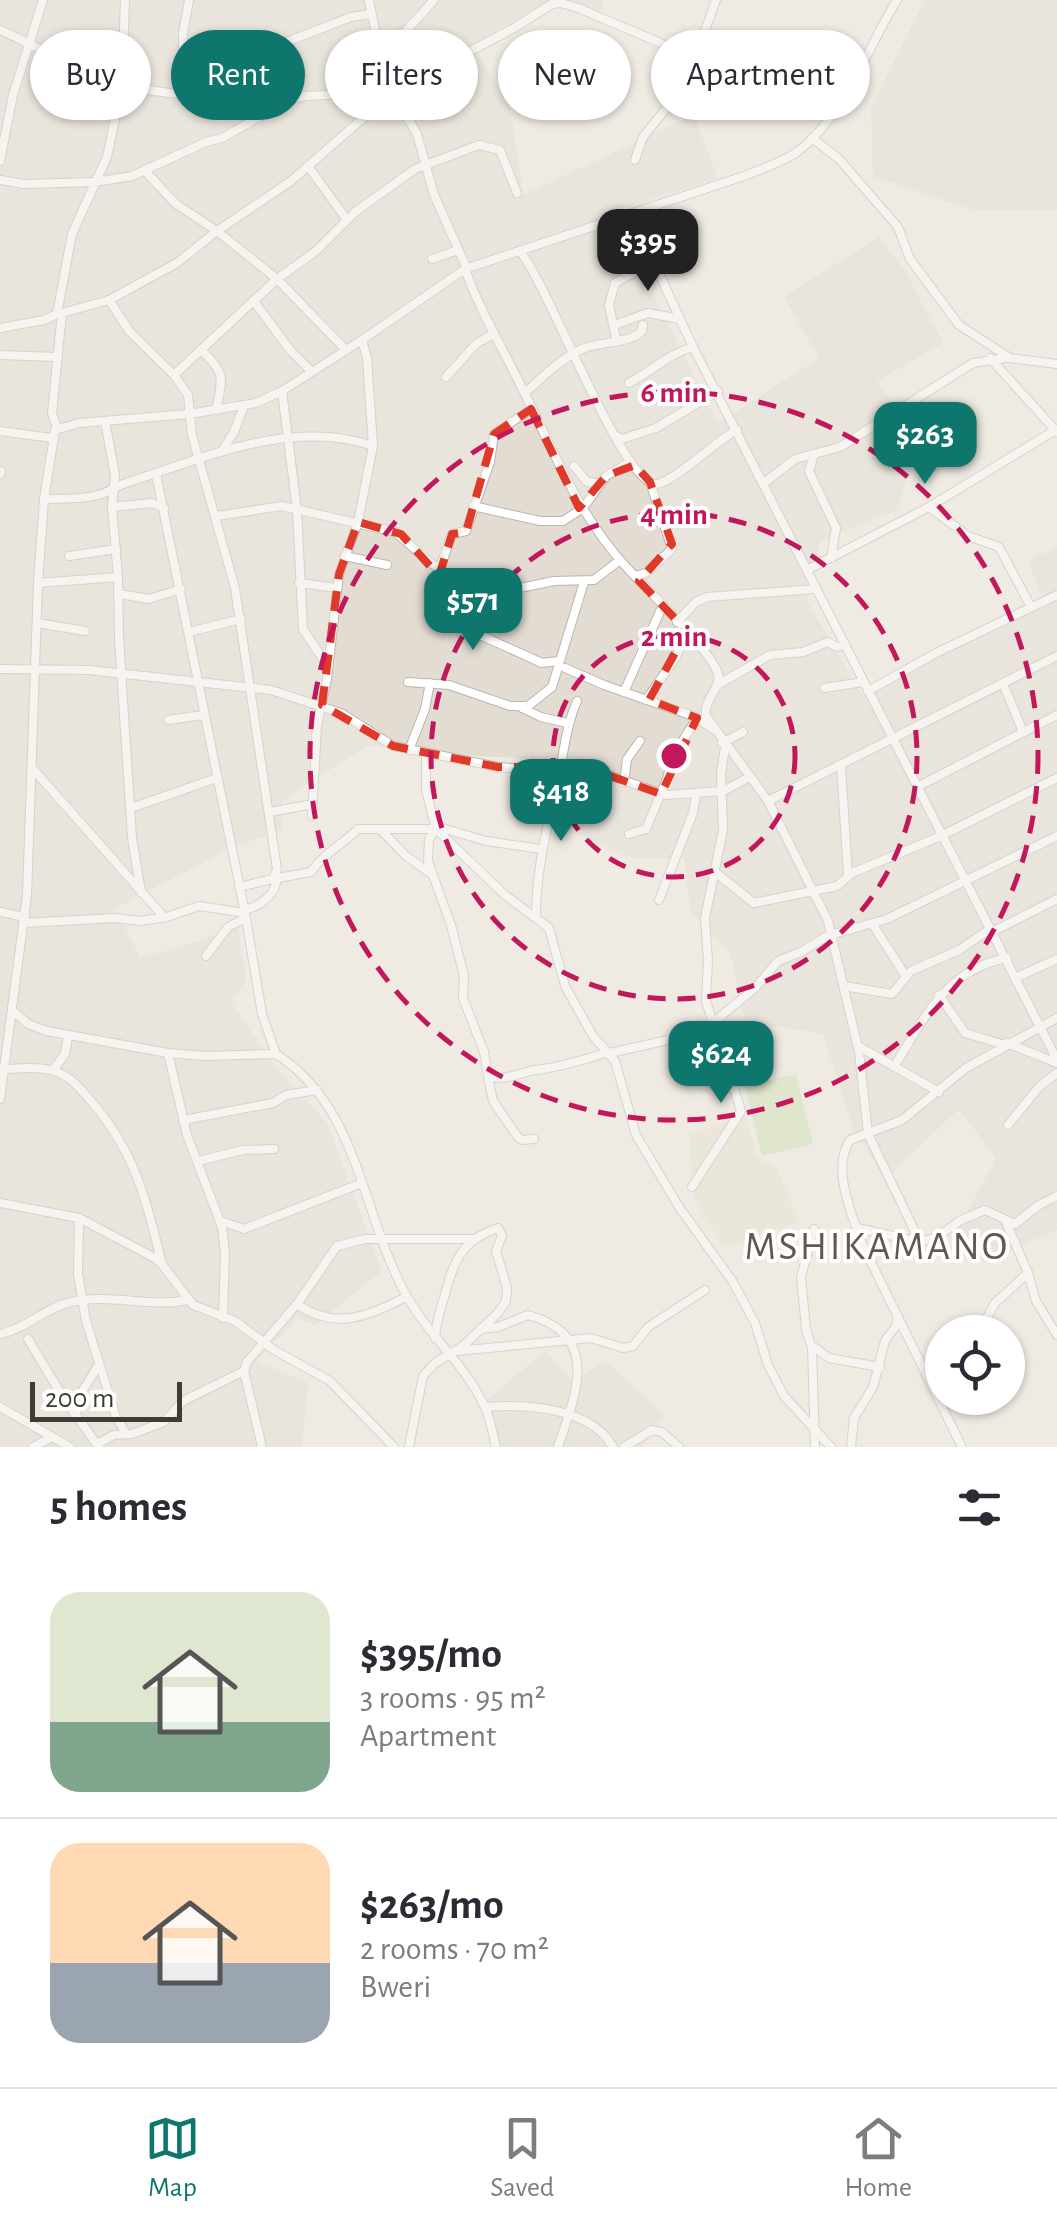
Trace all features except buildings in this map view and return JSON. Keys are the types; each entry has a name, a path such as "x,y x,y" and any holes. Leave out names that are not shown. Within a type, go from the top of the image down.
{"street":[{"path":"34,30 43,0"},
{"path":"123,30 125,0"},
{"path":"184,30 189,0"},
{"path":"368,0 374,30"},
{"path":"407,30 434,0"},
{"path":"708,30 716,0"},
{"path":"0,431 54,433 79,422 244,406 282,391 466,269 787,158 812,138 848,90 897,0"},
{"path":"478,47 558,1 651,39"},
{"path":"305,34 351,17 371,14"},
{"path":"0,30 30,44 6,118 0,161"},
{"path":"0,180 24,184 96,182 145,171 222,138 290,100 325,95"},
{"path":"0,1100 25,920 38,583 54,433 60,313 72,234 107,156 115,120"},
{"path":"0,328 44,320 109,300 178,263 308,166 359,120"},
{"path":"407,120 417,134 434,196 492,336 525,393 571,492 600,538 686,631 718,673 705,708 713,729 768,802 833,934 858,1046 868,1134 920,1242"},
{"path":"635,160 643,137 656,120"},
{"path":"812,138 839,159 898,227 910,259 959,325 1010,358"},
{"path":"174,375 362,206 425,164 479,145 496,148 516,193"},
{"path":"308,166 347,220"},
{"path":"145,171 176,204 277,279 346,350"},
{"path":"631,213 680,320 1057,1062"},
{"path":"432,259 458,250"},
{"path":"520,251 535,273 592,394 630,462 650,482 672,548 646,574 634,576"},
{"path":"616,339 609,305 616,284 654,262"},
{"path":"109,300 130,332 174,375 188,395 188,414 241,618 270,812 277,877 266,900 228,928 206,956"},
{"path":"255,303 311,372"},
{"path":"614,325 648,313 680,320"},
{"path":"525,393 575,352 636,337 642,325"},
{"path":"446,377 476,343 492,336"},
{"path":"312,816 316,736 338,588 358,522 373,446 367,358 362,340"},
{"path":"629,383 664,358 694,347"},
{"path":"203,352 220,366 222,374 216,410"},
{"path":"0,355 57,357"},
{"path":"807,570 929,507 1056,430 990,358"},
{"path":"764,483 795,459 840,447 970,365 990,358 1057,364"},
{"path":"616,436 622,440 656,428 718,390"},
{"path":"282,391 297,510 304,633 328,667"},
{"path":"221,452 244,406"},
{"path":"440,568 451,536 466,531 490,462 494,434 531,409"},
{"path":"106,421 114,488 112,507 131,808 141,892"},
{"path":"650,482 655,484 673,476 737,430"},
{"path":"44,500 98,496 221,452 289,437 334,436 373,446"},
{"path":"814,454 809,471 836,528 830,558"},
{"path":"474,506 556,522 568,519 583,508 598,483 630,462"},
{"path":"574,466 586,482 598,483"},
{"path":"156,474 262,1014 276,1054 317,1090 339,1124 380,1239 406,1297 435,1338 454,1353 486,1407 496,1447"},
{"path":"112,507 152,503 164,508"},
{"path":"216,516 282,506 401,534 420,555 476,594 554,581 584,582 600,576 620,560"},
{"path":"929,507 968,536 999,547 1031,607"},
{"path":"69,556 116,549"},
{"path":"345,556 387,565"},
{"path":"38,583 118,576"},
{"path":"522,708 551,688 562,664 584,582"},
{"path":"300,583 338,588"},
{"path":"118,594 150,599 181,589"},
{"path":"677,622 707,596 816,589"},
{"path":"476,594 476,630 480,635 696,718 713,729"},
{"path":"868,691 1057,594"},
{"path":"624,692 662,607"},
{"path":"190,632 241,618"},
{"path":"38,623 85,631"},
{"path":"646,700 676,657 686,631"},
{"path":"716,685 770,655 803,652 830,642 844,646"},
{"path":"768,802 1057,656"},
{"path":"0,670 35,668 251,687 322,705 386,743 409,750 498,767 585,767 661,794 722,791 750,777"},
{"path":"408,682 449,685 567,723"},
{"path":"824,688 863,682"},
{"path":"409,750 425,709 430,683"},
{"path":"1004,683 1023,732"},
{"path":"536,916 541,849 567,723 577,701"},
{"path":"917,787 1057,715"},
{"path":"168,720 204,716"},
{"path":"629,834 645,830 672,756 696,718"},
{"path":"724,745 743,732"},
{"path":"624,782 626,760 640,741"},
{"path":"692,1187 741,1111 736,1092 719,1066 719,1044 706,1002 705,918 723,825 724,745"},
{"path":"426,754 426,790 436,827 505,896 536,916 552,934 564,986 593,1036 615,1061 636,1135 679,1208 732,1282 754,1323 784,1396 831,1447"},
{"path":"842,766 848,876"},
{"path":"33,769 164,918"},
{"path":"131,808 217,778"},
{"path":"716,873 753,903 836,886 848,876 941,836 1057,778"},
{"path":"658,900 692,815 696,795"},
{"path":"270,812 313,804"},
{"path":"240,887 311,872 324,855 349,840 356,830 436,827 496,843 541,849"},
{"path":"436,827 427,850 432,875 451,924 464,976 465,1005 484,1052 493,1101 517,1136 522,1140 534,1139"},
{"path":"381,830 432,875"},
{"path":"488,1076 516,1078 531,1071 556,1069 668,1040 712,1024 756,987 776,962 833,934 874,925 1057,836"},
{"path":"844,986 892,994 905,976 1057,899"},
{"path":"0,912 25,920 140,921 164,918 199,906 245,914"},
{"path":"874,925 905,976"},
{"path":"894,1067 939,995 964,975 1006,958"},
{"path":"1015,978 1057,959"},
{"path":"939,995 965,1033 1057,1062"},
{"path":"0,1014 14,1015 28,1024 68,1036 168,1053 276,1054"},
{"path":"962,1447 857,1228 842,1160 850,1140 902,1120 966,1068 1057,1018"},
{"path":"53,1070 65,1054 68,1036"},
{"path":"858,1046 939,1092"},
{"path":"168,1053 183,1120 220,1221 225,1249 223,1318"},
{"path":"2,1070 53,1070 71,1080 123,1143 147,1199 161,1263 188,1300 198,1308 240,1324 263,1343 330,1381 394,1447"},
{"path":"1008,1124 1057,1073"},
{"path":"183,1120 273,1103 286,1095 317,1090"},
{"path":"198,1161 243,1150 274,1149"},
{"path":"220,1221 243,1229 362,1184"},
{"path":"1006,1222 1019,1223 1039,1204 1057,1196"},
{"path":"0,1203 79,1218 161,1263"},
{"path":"857,1228 920,1242 937,1237 961,1220 985,1210 993,1212 1006,1222 1036,1301 1057,1336"},
{"path":"79,1218 82,1300 98,1366 118,1423 126,1433"},
{"path":"409,1447 423,1376 501,1309 507,1288 497,1256 500,1231 494,1228 474,1239 455,1259 438,1311 435,1338"},
{"path":"814,1229 801,1277 811,1345 815,1447"},
{"path":"262,1447 244,1372 247,1362 297,1304 337,1246 348,1241 380,1239 474,1239"},
{"path":"987,1315 994,1303 1028,1273"},
{"path":"454,1353 591,1338 623,1348 633,1346 648,1328 705,1290"},
{"path":"297,1304 313,1314 336,1320 406,1297"},
{"path":"0,1334 64,1304 82,1300 117,1298 162,1305 188,1300"},
{"path":"1045,1317 1057,1312"},
{"path":"480,1329 528,1314 546,1320 570,1340 580,1376 558,1447"},
{"path":"850,1447 854,1418 873,1387 885,1340 896,1326 898,1316"},
{"path":"28,1339 98,1446 110,1436 162,1423 183,1401 244,1372"},
{"path":"811,1345 828,1358 880,1367"},
{"path":"76,1415 80,1395 98,1366"},
{"path":"0,1407 70,1447"},
{"path":"486,1407 538,1408 570,1416 601,1431 613,1447"},
{"path":"624,1447 652,1430 662,1432 678,1447"},
{"path":"33,1447 52,1436"}],"highlighted area":[{"path":"531,409 579,508 606,476 635,465 650,482 672,544 639,581 687,631 649,700 697,718 661,794 585,767 498,767 393,746 322,705 339,574 358,522 401,534 439,576 452,534 466,532 494,434"}],"shaded area":[{"path":"0,0 604,0 600,13 547,2 478,41 478,30 325,30 325,120 478,120 478,53 498,87 498,120 512,120 523,195 683,120 696,120 718,179 611,211 718,423 819,358 784,297 879,237 905,271 943,343 877,381 919,446 896,510 820,542 807,601 862,695 1044,602 1028,560 1057,547 1057,1230 984,1262 960,1227 996,1158 959,1109 885,1179 854,1131 823,1034 745,1021 731,955 690,910 684,858 637,859 575,834 587,762 443,754 368,745 282,801 281,830 232,848 115,908 140,957 238,927 246,980 231,1002 272,1063 327,1123 382,1271 315,1325 298,1318 256,1361 308,1383 302,1447 0,1447"},
{"path":"925,0 1057,0 1057,210 970,209 873,176 871,108"},
{"path":"745,1115 757,1157 777,1169 799,1222 723,1248 694,1197 689,1135"},
{"path":"545,1351 573,1381 606,1361 664,1415 643,1447 501,1447 485,1402"}],"green space":[{"path":"796,1074 813,1144 762,1156 745,1086"}],"district":[{"name":"MSHIKAMANO","path":"877,1245"}]}
